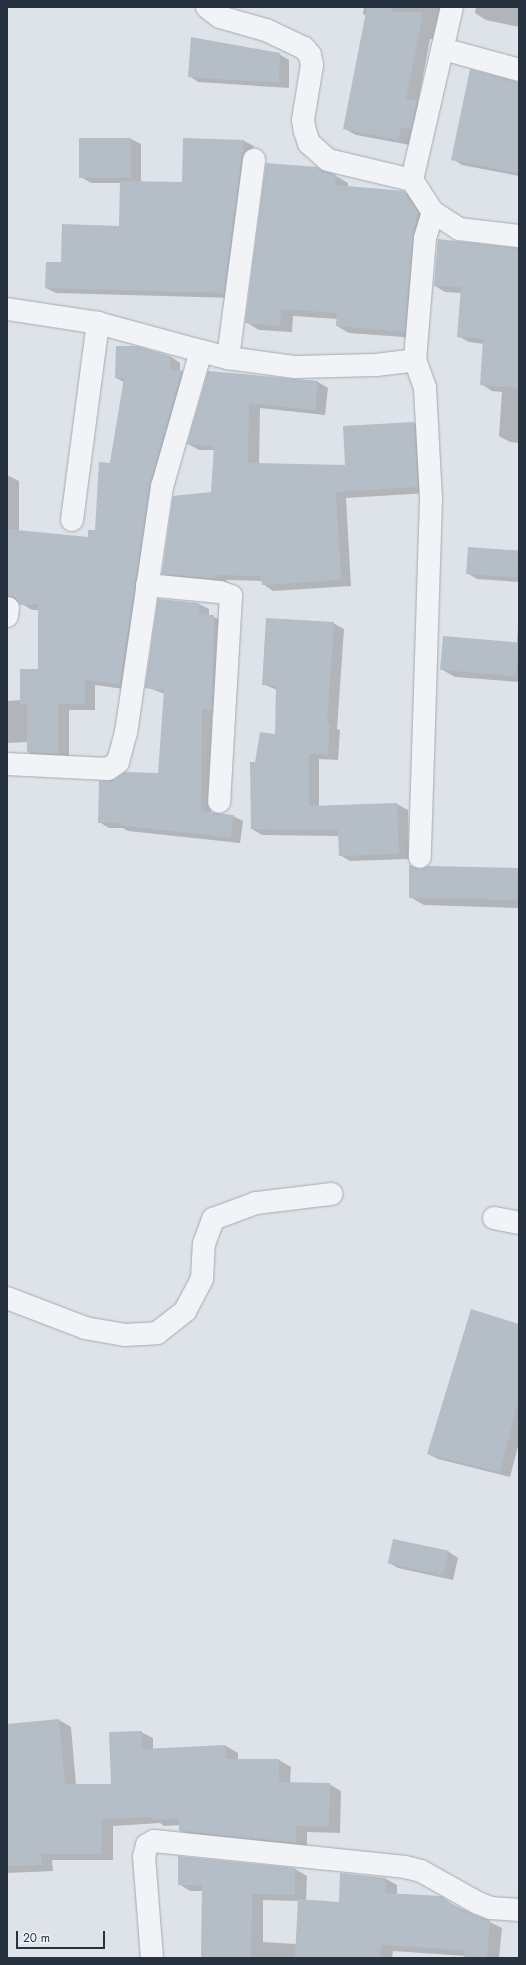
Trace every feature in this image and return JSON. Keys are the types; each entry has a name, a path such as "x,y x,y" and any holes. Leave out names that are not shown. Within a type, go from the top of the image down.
{"street":[{"path":"207,7 220,17 266,30 304,48 310,55 312,65 303,120 309,142 328,160 348,166 412,180 433,212 459,229 519,236"},
{"path":"412,180 452,7"},
{"path":"443,49 519,70"},
{"path":"228,358 254,160"},
{"path":"420,857 431,499 425,388 415,360 425,238 433,212"},
{"path":"7,308 98,323 228,358 295,367 376,365 415,360"},
{"path":"72,520 98,323"},
{"path":"7,764 108,769 118,762 126,733 162,488 201,351"},
{"path":"147,584 220,592 231,596 219,802"},
{"path":"7,1298 85,1328 124,1336 157,1333 185,1311 202,1279 204,1244 213,1219 256,1203 331,1194"},
{"path":"494,1218 519,1223"},
{"path":"152,1958 144,1857 147,1845 154,1841 405,1867 421,1871 478,1903 491,1908 519,1910"}],"building":[{"path":"367,7 392,7 391,12 423,12 406,99 417,101 411,129 401,127 398,140 343,129"},
{"path":"191,37 280,53 279,83 188,77"},
{"path":"470,69 519,82 519,173 451,160"},
{"path":"79,138 131,138 131,178 79,178"},
{"path":"183,138 244,140 224,293 45,288 46,262 61,262 62,224 119,226 120,181 182,182"},
{"path":"266,163 317,167 336,175 335,185 404,191 418,211 413,237 405,332 336,326 337,313 281,309 280,326 245,323"},
{"path":"438,239 519,248 519,388 480,385 483,339 457,337 461,287 434,286"},
{"path":"116,346 137,346 170,356 170,370 182,370 150,485 120,684 85,680 85,704 58,704 58,754 27,752 27,704 20,704 20,669 38,669 38,604 20,605 15,598 7,596 7,529 88,537 88,530 95,530 99,462 110,463 124,378 115,378"},
{"path":"208,371 318,381 315,410 249,403 248,463 345,465 343,426 414,422 418,487 336,492 341,580 262,585 261,576 216,575 215,579 162,574 173,496 211,492 214,446 187,444"},
{"path":"468,547 519,551 517,577 466,574"},
{"path":"158,599 199,603 199,614 214,615 212,710 202,709 201,811 234,815 231,838 118,825 118,823 98,823 99,781 115,779 125,772 158,773 164,690 145,688"},
{"path":"266,618 334,622 327,723 330,723 328,755 309,754 309,806 397,803 399,854 339,856 338,830 251,829 250,762 255,762 260,732 275,734 276,686 262,685"},
{"path":"443,636 519,643 516,676 440,670"},
{"path":"409,865 420,869 428,866 518,868 517,900 409,898"},
{"path":"471,1309 519,1324 519,1398 500,1472 427,1454"},
{"path":"393,1539 449,1551 444,1575 388,1563"},
{"path":"59,1719 65,1784 111,1784 109,1732 142,1731 142,1749 226,1745 226,1759 279,1759 279,1782 330,1783 329,1827 296,1826 296,1843 179,1831 179,1819 152,1820 152,1817 102,1819 102,1854 41,1854 42,1865 7,1866 7,1724"},
{"path":"178,1856 295,1868 295,1895 252,1894 251,1958 201,1958 202,1885 178,1885"},
{"path":"340,1873 386,1878 385,1893 441,1896 462,1911 490,1920 487,1958 464,1958 465,1950 381,1945 380,1958 295,1958 298,1899 339,1902"}]}
